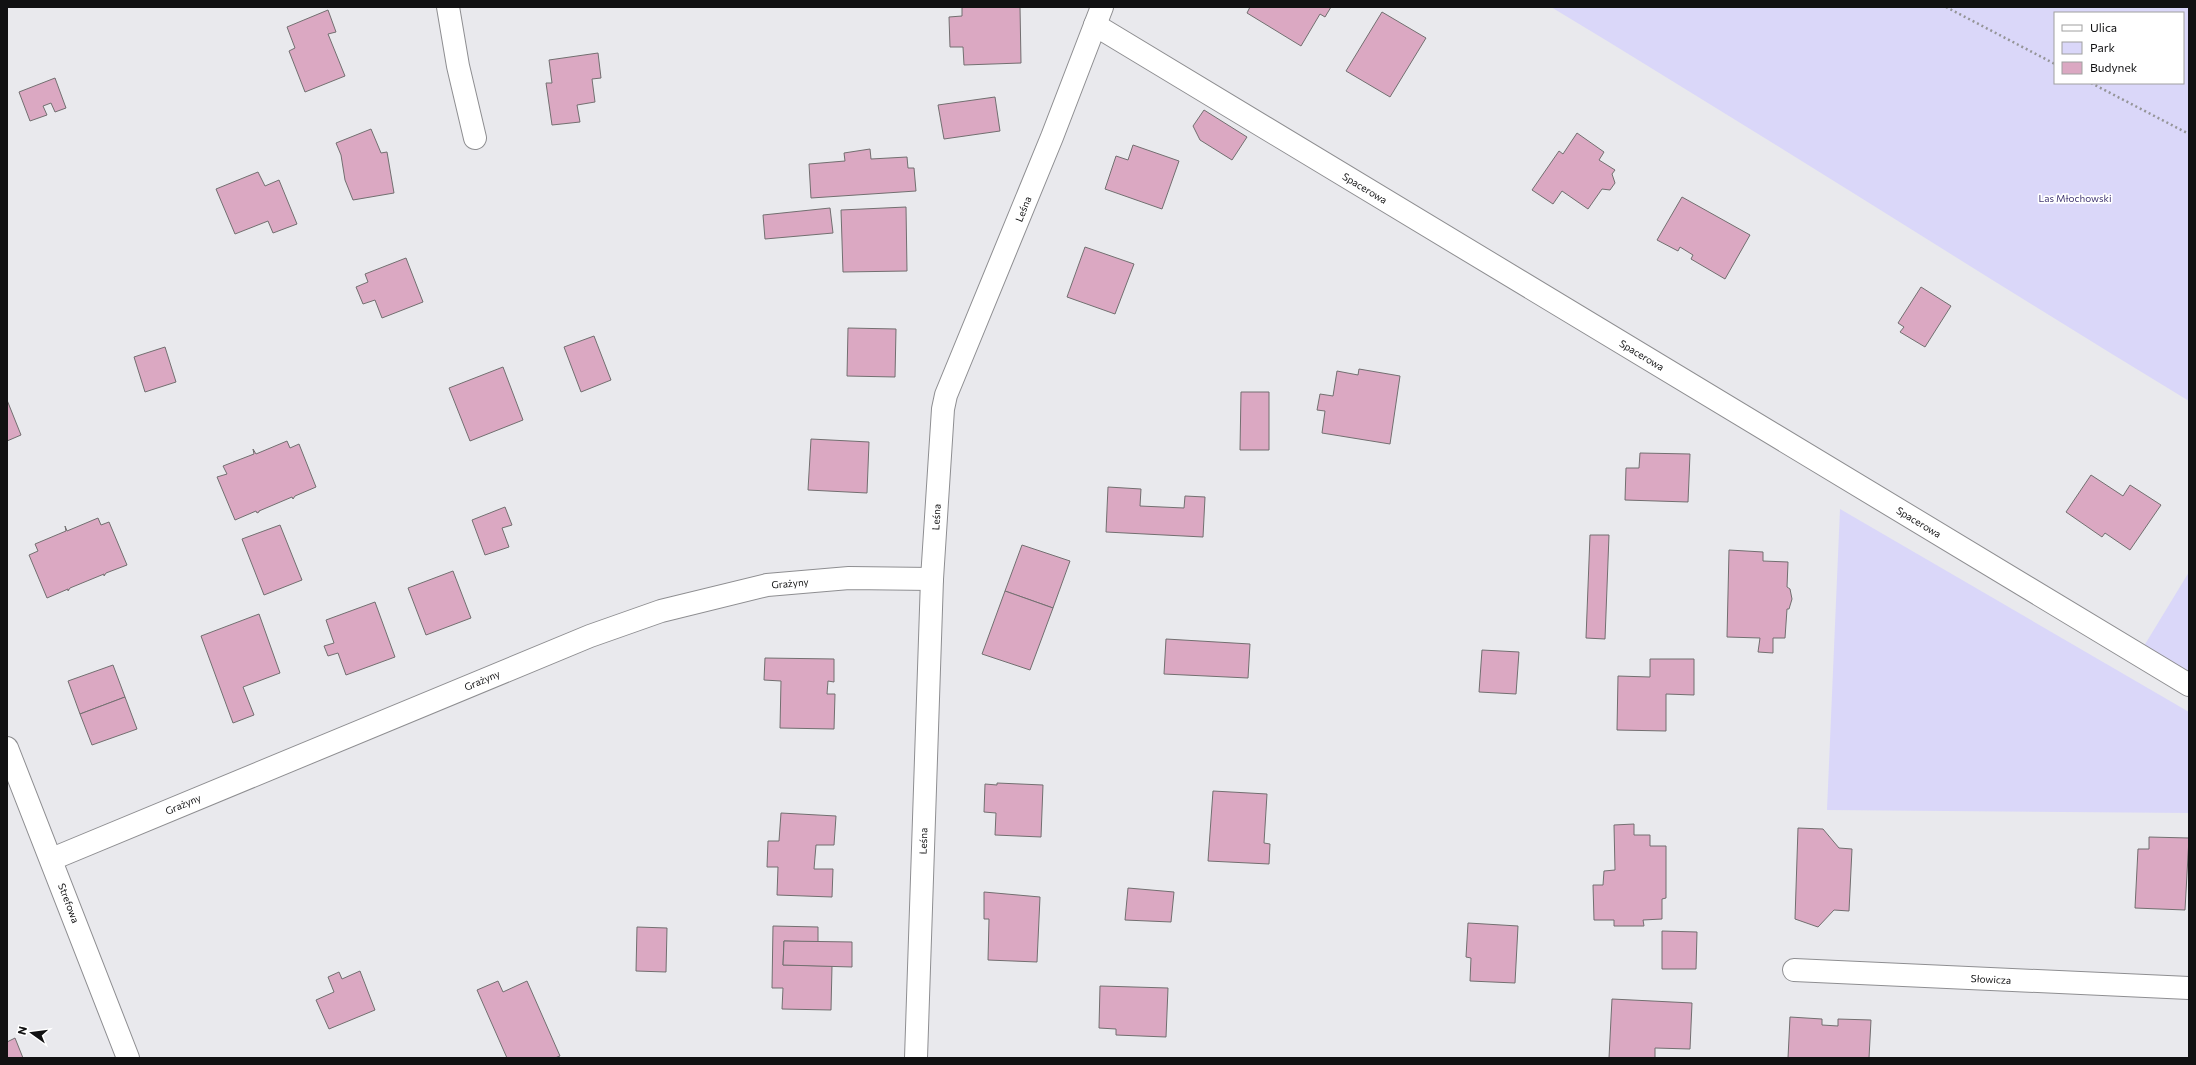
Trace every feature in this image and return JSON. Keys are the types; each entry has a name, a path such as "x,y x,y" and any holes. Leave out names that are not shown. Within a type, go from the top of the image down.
{"street":[{"path":"448,7 458,66 475,138"},
{"name":"Leśna","path":"916,1058 932,579 943,409 946,395 1052,137 1098,16"},
{"name":"Spacerowa","path":"1098,16 2189,685"},
{"name":"Grażyny","path":"52,859 590,636 661,611 767,585 849,578 932,579"},
{"name":"Strefowa","path":"7,748 52,859 128,1058"},
{"name":"Słowicza","path":"1794,970 2189,988"}],"path":[{"path":"1946,7 2054,63"},
{"path":"2093,84 2189,134"}],"green space":[{"name":"Las Młochowski","path":"1551,7 2189,7 2189,401 2029,303"},
{"path":"1840,509 2189,712 2189,813 1827,810"},
{"path":"2189,572 2189,674 2144,646"}],"building":[{"path":"962,7 1020,7 1021,63 964,65 963,47 950,47 949,17 962,16"},
{"path":"1250,7 1331,7 1325,17 1320,14 1301,46 1247,13"},
{"path":"328,10 336,32 328,34 345,76 305,92 289,51 295,48 287,27"},
{"path":"1382,12 1426,38 1390,97 1346,71"},
{"path":"598,53 601,78 592,79 595,102 577,105 580,122 552,125 546,83 552,83 549,60"},
{"path":"55,78 66,108 55,112 51,103 43,106 47,115 30,121 19,92"},
{"path":"995,97 1000,131 944,139 938,105"},
{"path":"1204,110 1247,137 1232,160 1200,140 1193,126"},
{"path":"371,129 381,153 387,152 394,193 353,200 345,180 341,155 336,143"},
{"path":"1577,133 1604,152 1599,160 1615,170 1612,174 1615,183 1610,190 1602,189 1588,209 1562,191 1553,204 1532,190 1559,151 1563,154"},
{"path":"1133,145 1179,161 1162,209 1105,189 1116,156 1128,160"},
{"path":"870,149 871,159 907,157 908,168 914,168 916,191 811,198 809,164 845,161 844,153"},
{"path":"258,172 265,186 279,180 297,224 273,233 268,221 235,234 216,189"},
{"path":"1682,197 1750,235 1725,279 1691,259 1693,255 1680,247 1678,251 1657,240"},
{"path":"906,207 907,271 843,272 841,210"},
{"path":"830,208 833,233 765,239 763,215"},
{"path":"1085,247 1134,264 1115,314 1067,297"},
{"path":"406,258 423,302 382,318 375,300 363,304 356,287 368,282 365,274"},
{"path":"1921,287 1951,306 1925,347 1900,332 1904,327 1898,323"},
{"path":"848,328 896,329 895,377 847,376"},
{"path":"594,336 611,380 581,392 564,347"},
{"path":"165,347 176,382 145,392 134,357"},
{"path":"503,367 523,420 470,441 449,388"},
{"path":"1359,369 1400,376 1390,444 1322,433 1325,411 1317,410 1320,394 1333,396 1337,371 1358,375"},
{"path":"1241,392 1269,392 1269,450 1240,450"},
{"path":"7,400 21,435 7,441"},
{"path":"811,439 869,442 867,493 808,490"},
{"path":"287,441 290,448 299,444 316,487 295,496 293,499 292,497 257,513 256,511 235,520 217,477 227,474 223,466 254,454 253,449 256,454"},
{"path":"1640,453 1690,454 1688,502 1625,500 1626,468 1639,468"},
{"path":"2091,475 2123,496 2130,485 2161,505 2130,550 2105,533 2102,537 2066,512"},
{"path":"1108,487 1141,489 1140,506 1184,508 1185,496 1205,497 1203,537 1106,532"},
{"path":"505,507 512,525 502,528 509,547 485,555 472,520"},
{"path":"98,518 101,525 109,522 127,565 106,573 104,576 104,574 70,588 68,591 68,589 47,598 29,555 38,551 35,544 66,531 65,526 67,531"},
{"path":"280,525 302,580 264,595 242,539"},
{"path":"1590,535 1609,535 1605,639 1586,638"},
{"path":"1022,545 1070,561 1053,608 1005,591"},
{"path":"1729,550 1763,552 1763,561 1788,562 1787,587 1790,589 1792,599 1789,609 1787,609 1785,638 1773,638 1773,653 1758,652 1760,638 1727,637"},
{"path":"453,571 471,618 426,635 408,588"},
{"path":"1005,591 1053,608 1030,670 982,654"},
{"path":"375,602 395,657 346,675 338,653 328,656 324,646 334,643 326,620"},
{"path":"259,614 280,673 243,687 254,715 233,723 201,636"},
{"path":"1166,639 1250,644 1248,678 1164,674"},
{"path":"1482,650 1519,652 1516,694 1479,692"},
{"path":"765,658 834,659 834,682 828,681 827,694 835,694 834,729 780,728 781,681 764,680"},
{"path":"1650,659 1694,659 1694,695 1666,694 1666,731 1617,730 1618,676 1650,677"},
{"path":"113,665 125,697 80,714 68,681"},
{"path":"125,697 137,729 92,745 80,714"},
{"path":"997,783 1043,785 1041,837 995,835 996,813 984,812 985,784 997,785"},
{"path":"1213,791 1267,794 1264,843 1270,844 1269,864 1208,861"},
{"path":"781,813 836,816 834,845 816,845 814,869 833,869 832,897 777,895 778,867 767,867 768,841 779,841"},
{"path":"1634,824 1634,835 1650,835 1650,846 1666,846 1666,898 1662,899 1662,919 1643,920 1644,926 1614,926 1614,920 1594,920 1593,885 1603,885 1604,871 1615,870 1614,825"},
{"path":"1798,828 1823,829 1839,848 1852,849 1849,911 1834,910 1818,927 1795,919"},
{"path":"2149,837 2189,838 2185,910 2135,908 2138,849 2149,849"},
{"path":"1128,888 1174,892 1171,922 1125,920"},
{"path":"984,892 1040,897 1037,962 988,960 989,919 984,919"},
{"path":"1468,923 1518,926 1515,983 1470,981 1471,958 1466,957"},
{"path":"773,926 818,927 818,942 784,941 783,965 832,966 831,1010 782,1009 783,988 772,988"},
{"path":"637,927 667,928 666,972 636,971"},
{"path":"1662,931 1697,932 1696,969 1662,969"},
{"path":"784,941 852,942 852,967 783,965"},
{"path":"360,971 375,1010 329,1029 316,1000 334,992 328,977 339,972 342,979"},
{"path":"498,981 503,992 527,981 560,1056 555,1058 507,1058 477,990"},
{"path":"1100,986 1168,988 1166,1037 1116,1035 1116,1029 1099,1028"},
{"path":"1612,999 1692,1003 1690,1049 1655,1048 1655,1058 1609,1058"},
{"path":"1790,1017 1822,1019 1822,1025 1838,1026 1838,1019 1871,1020 1869,1058 1788,1058"},
{"path":"15,1038 23,1058 7,1058 7,1042"}]}
